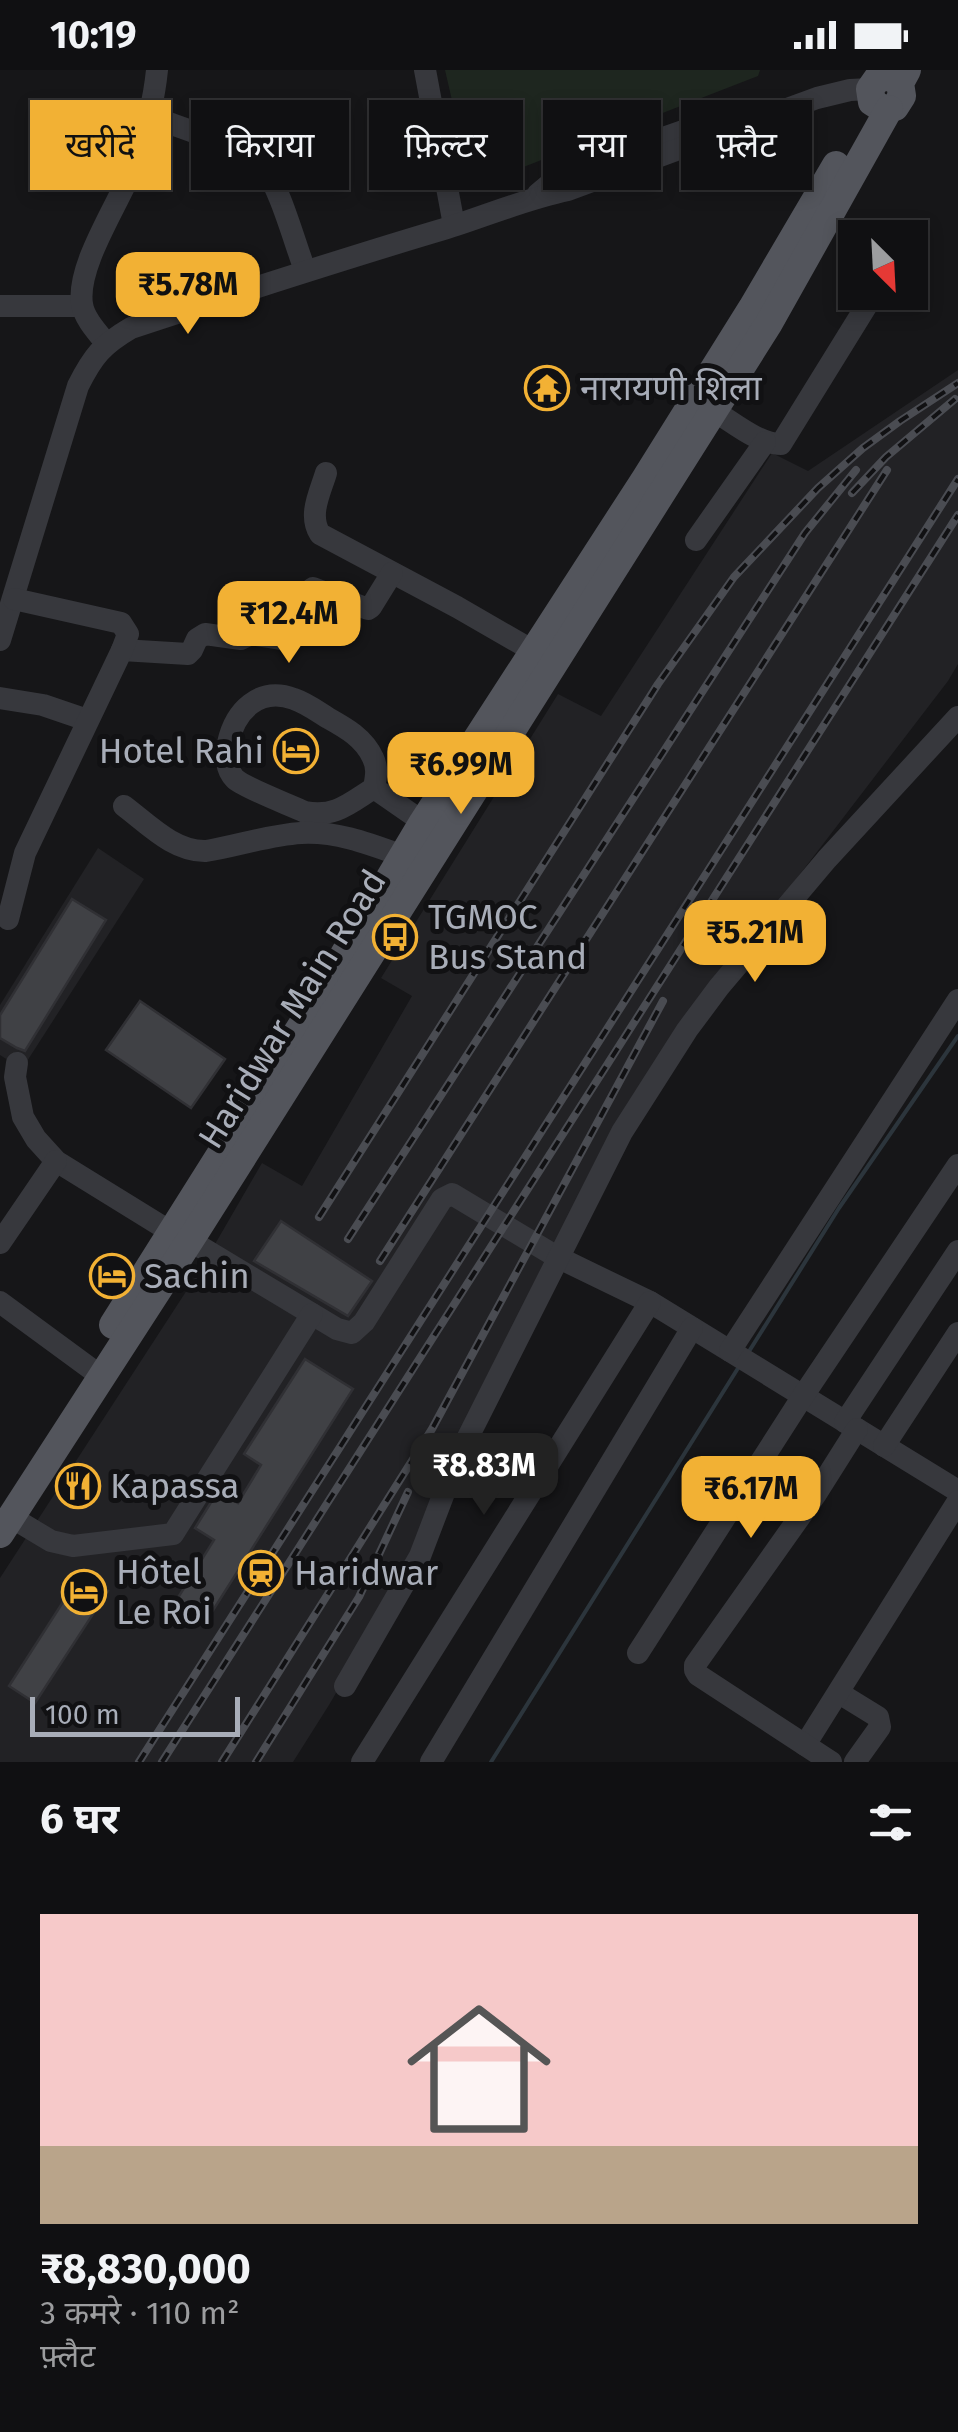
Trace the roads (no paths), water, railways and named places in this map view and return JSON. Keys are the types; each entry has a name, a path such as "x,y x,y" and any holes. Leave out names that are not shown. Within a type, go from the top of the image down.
{"main road":[{"name":"Haridwar Main Road","path":"218,1176 402,856 535,652 582,598 714,410 769,324 885,85"},
{"name":"Haridwar Main Road","path":"4,1518 582,598 885,85"}],"street":[{"path":"152,100 157,70"},
{"path":"425,70 454,226"},
{"path":"0,640 78,386 90,360 106,343 130,328 535,197 568,190 817,98 885,85"},
{"path":"171,124 244,152 262,165 305,270"},
{"path":"106,343 82,306 82,281 122,190"},
{"path":"0,306 82,306"},
{"path":"714,410 765,442 775,445 785,440 863,310"},
{"path":"696,540 765,442"},
{"path":"326,473 314,516 320,534 535,652"},
{"path":"122,650 188,654 197,639 206,634 234,639 258,634 287,640 313,588 368,609 392,573"},
{"path":"8,920 25,853 128,634 122,623 14,600"},
{"path":"267,696 282,696 297,700 354,733 374,758 374,788 330,814 317,814 304,812 236,780 226,758 229,739 242,710 267,696"},
{"path":"0,698 43,704 88,720"},
{"path":"346,1686 420,1556 458,1459 557,1257 622,1132 686,1030 827,860 958,717"},
{"path":"374,788 424,822"},
{"path":"124,806 191,852 303,833 357,840 402,856"},
{"path":"739,1357 958,1000"},
{"path":"16,1062 15,1077 28,1128 56,1161 337,1330 352,1334 364,1322 442,1199 452,1194 557,1257 650,1302 955,1488 839,1693 805,1745"},
{"path":"0,1243 56,1161"},
{"path":"638,1652 958,1166"},
{"path":"830,1762 698,1674 695,1665 816,1494 851,1426 958,1250"},
{"path":"0,1302 94,1372"},
{"path":"362,1762 650,1302"},
{"path":"4,1518 52,1541 74,1546 172,1534 312,1314"},
{"path":"431,1762 692,1328"},
{"path":"884,1446 958,1333"},
{"path":"839,1693 880,1722 854,1762"}],"waterway":[{"path":"748,1353 839,1208 958,1036"},
{"path":"491,1762 740,1365"}],"railway":[{"path":"319,1217 658,684 734,577 818,488 863,448 958,383"},
{"path":"852,493 886,457 955,399"},
{"path":"348,1239 805,533 856,470"},
{"path":"380,1261 887,470"},
{"path":"139,1762 958,479"},
{"path":"162,1762 958,515"},
{"path":"222,1762 432,1429 663,1001"},
{"path":"256,1762 359,1597 408,1492"}],"place":[{"name":"नारायणी शिला","path":"547,388"},
{"name":"Hotel Rahi","path":"296,751"},
{"name":"TGMOC Bus Stand","path":"395,937"},
{"name":"Sachin","path":"112,1276"},
{"name":"Kapassa","path":"78,1486"},
{"name":"Haridwar","path":"261,1573"},
{"name":"Hôtel Le Roi","path":"84,1592"}]}
